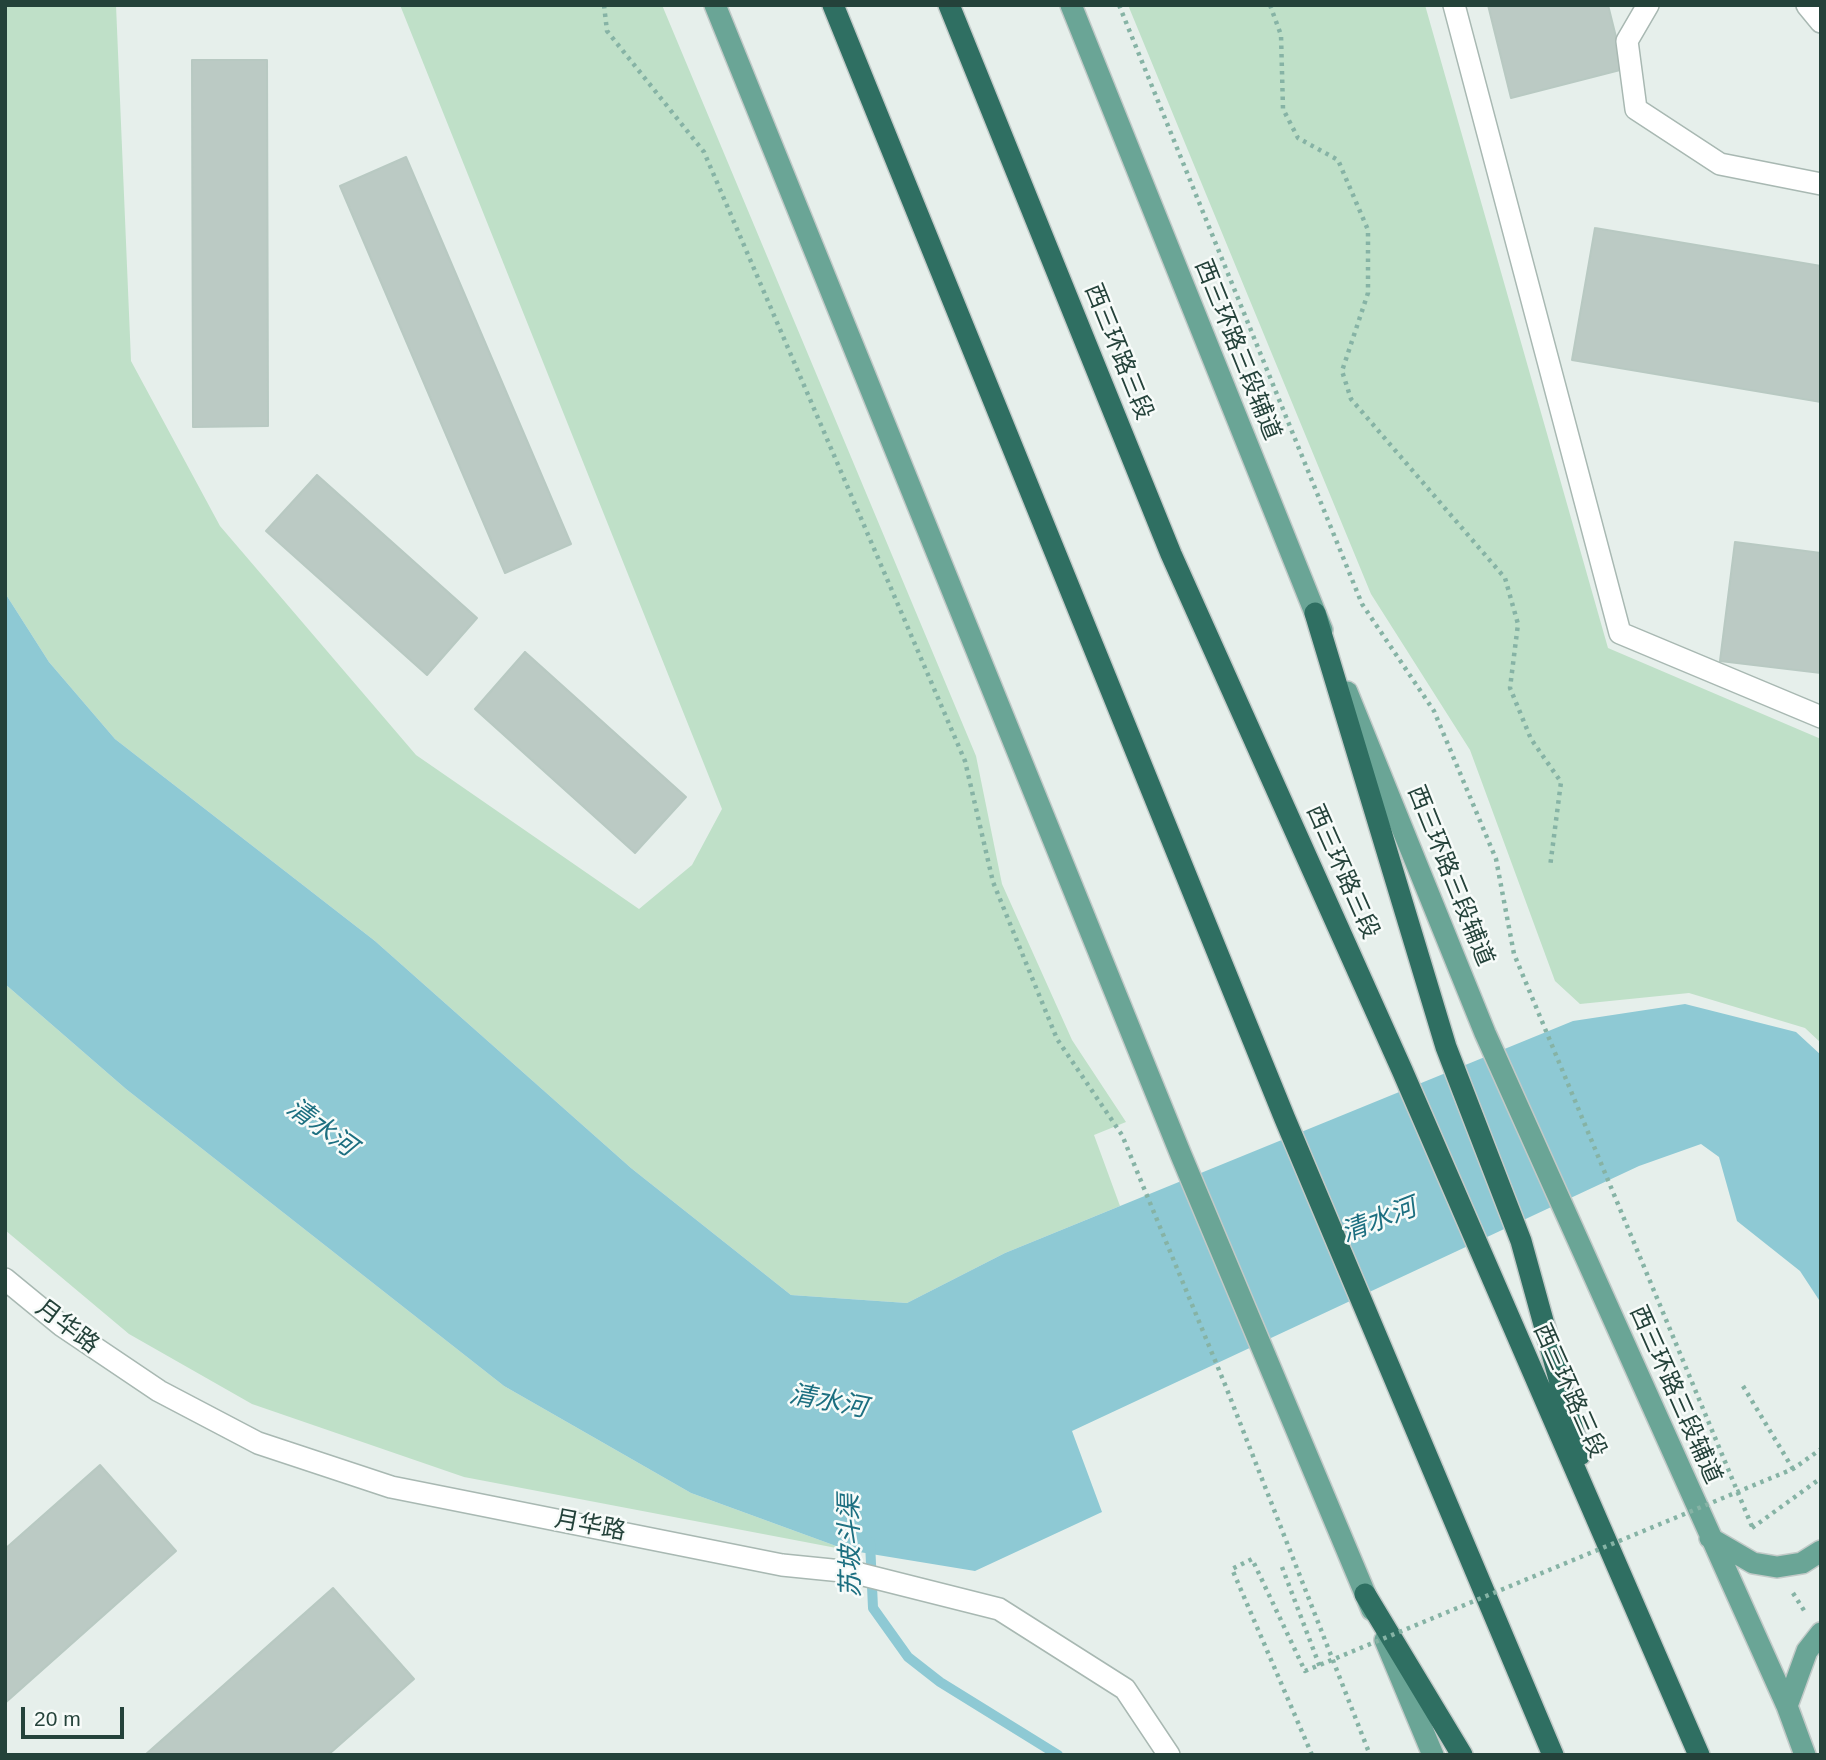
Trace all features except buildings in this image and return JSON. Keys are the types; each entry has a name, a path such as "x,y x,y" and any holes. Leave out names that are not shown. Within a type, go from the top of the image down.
{"highway":[{"path":"833,5 1285,1119 1553,1755"},
{"name":"西三环路三段","path":"949,5 1171,554 1402,1070 1699,1755"},
{"path":"1315,613 1446,1048 1521,1241 1600,1525"},
{"path":"1365,1594 1462,1755"}],"main road":[{"path":"715,5 1181,1154 1433,1755"},
{"name":"西三环路三段辅道","path":"1071,5 1485,1032 1787,1706 1805,1755"},
{"path":"1710,1538 1753,1563 1777,1567 1802,1563 1821,1552"},
{"path":"1787,1706 1807,1651 1820,1634"}],"street":[{"path":"1454,5 1620,633 1821,717"},
{"path":"1648,5 1627,41 1636,109 1720,164 1821,184"},
{"path":"1807,5 1821,22"},
{"name":"月华路","path":"5,1279 61,1325 159,1391 258,1443 391,1487 782,1564 852,1572 999,1609 1125,1689 1169,1755"}],"path":[{"path":"604,5 607,31 704,152 965,761 993,882 1057,1040 1122,1135 1226,1387 1370,1755"},
{"path":"1119,5 1363,604 1434,711 1491,846 1514,954 1614,1198 1702,1399 1752,1528 1820,1634"},
{"path":"1270,5 1281,35 1283,109 1298,138 1338,160 1368,230 1368,293 1342,371 1351,399 1505,578 1518,624 1510,688 1531,739 1561,782 1550,867"},
{"path":"1743,1386 1793,1469"},
{"path":"1312,1755 1232,1569 1252,1559 1305,1671 1793,1469 1821,1449"},
{"path":"1752,1528 1821,1479"},
{"path":"1282,1567 1320,1667"}],"green space":[{"path":"5,5 116,5 131,361 220,526 416,755 639,909 692,865 722,809 400,5 662,5 976,756 1002,884 1072,1040 1126,1122 1094,1135 1120,1206 1005,1253 907,1303 791,1295 631,1168 375,941 115,739 49,662 5,593"},
{"path":"1128,5 1425,5 1608,648 1821,739 1821,1043 1805,1028 1689,993 1580,1004 1555,981 1470,750 1371,594"},
{"path":"5,984 126,1089 504,1386 691,1493 847,1550 464,1477 252,1404 129,1334 5,1230"}],"water":[{"name":"清水河","path":"5,593 49,662 115,739 375,941 631,1168 791,1295 907,1303 1005,1253 1573,1021 1685,1004 1796,1032 1821,1055 1821,1303 1800,1271 1737,1221 1719,1157 1701,1144 1639,1166 1072,1431 1102,1512 975,1571 847,1550 691,1493 504,1386 126,1089 5,984"}],"waterway":[{"name":"苏坡斗渠","path":"870,1542 873,1608 908,1657 940,1682 1058,1755"}]}
